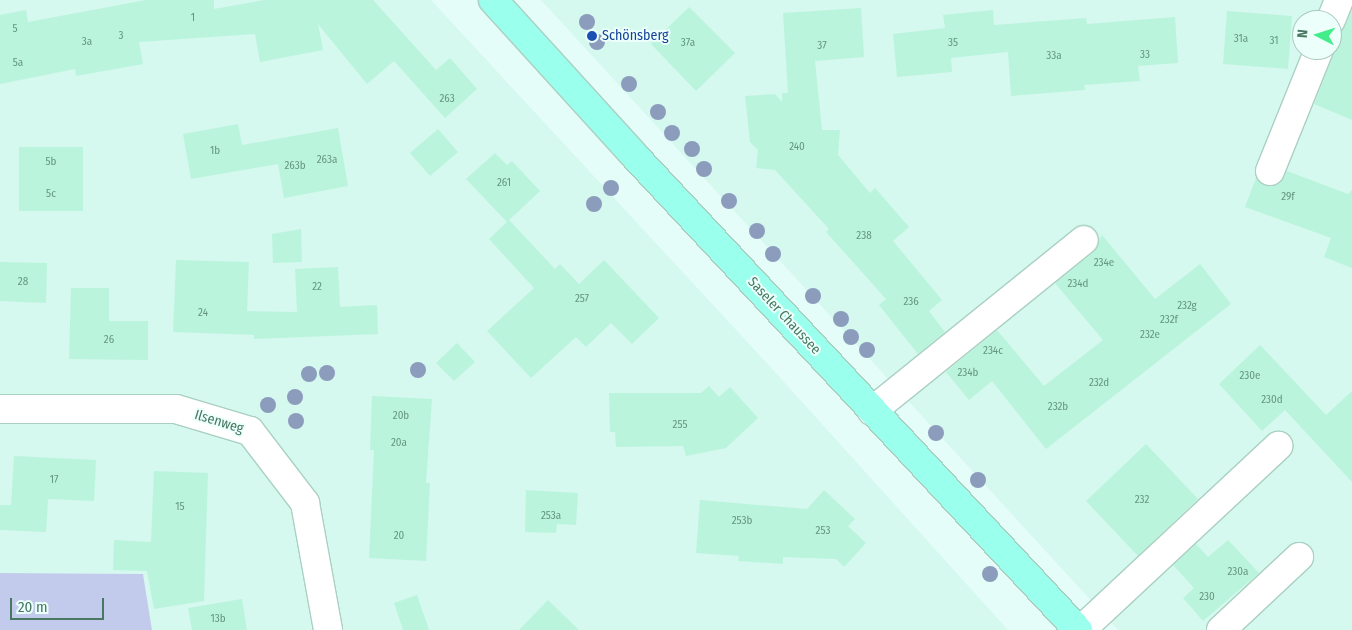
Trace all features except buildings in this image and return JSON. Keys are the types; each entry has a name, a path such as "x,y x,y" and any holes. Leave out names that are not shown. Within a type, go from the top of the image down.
{"main road":[{"name":"Saseler Chaussee","path":"496,1 872,411 1078,630"}],"street":[{"path":"1270,171 1314,60"},
{"path":"872,411 1084,240"},
{"name":"Ilsenweg","path":"0,409 176,409 250,431 305,503 328,630"},
{"path":"1082,630 1278,446"},
{"path":"1222,630 1299,557"}],"shaded area":[{"path":"0,0 431,0 775,372 1008,630 152,630 143,574 0,573"},
{"path":"541,0 1352,0 1352,630 1118,630"},
{"path":"0,573 143,574 152,630 0,630"}],"place":[{"name":"Schönsberg","path":"592,36"}]}
